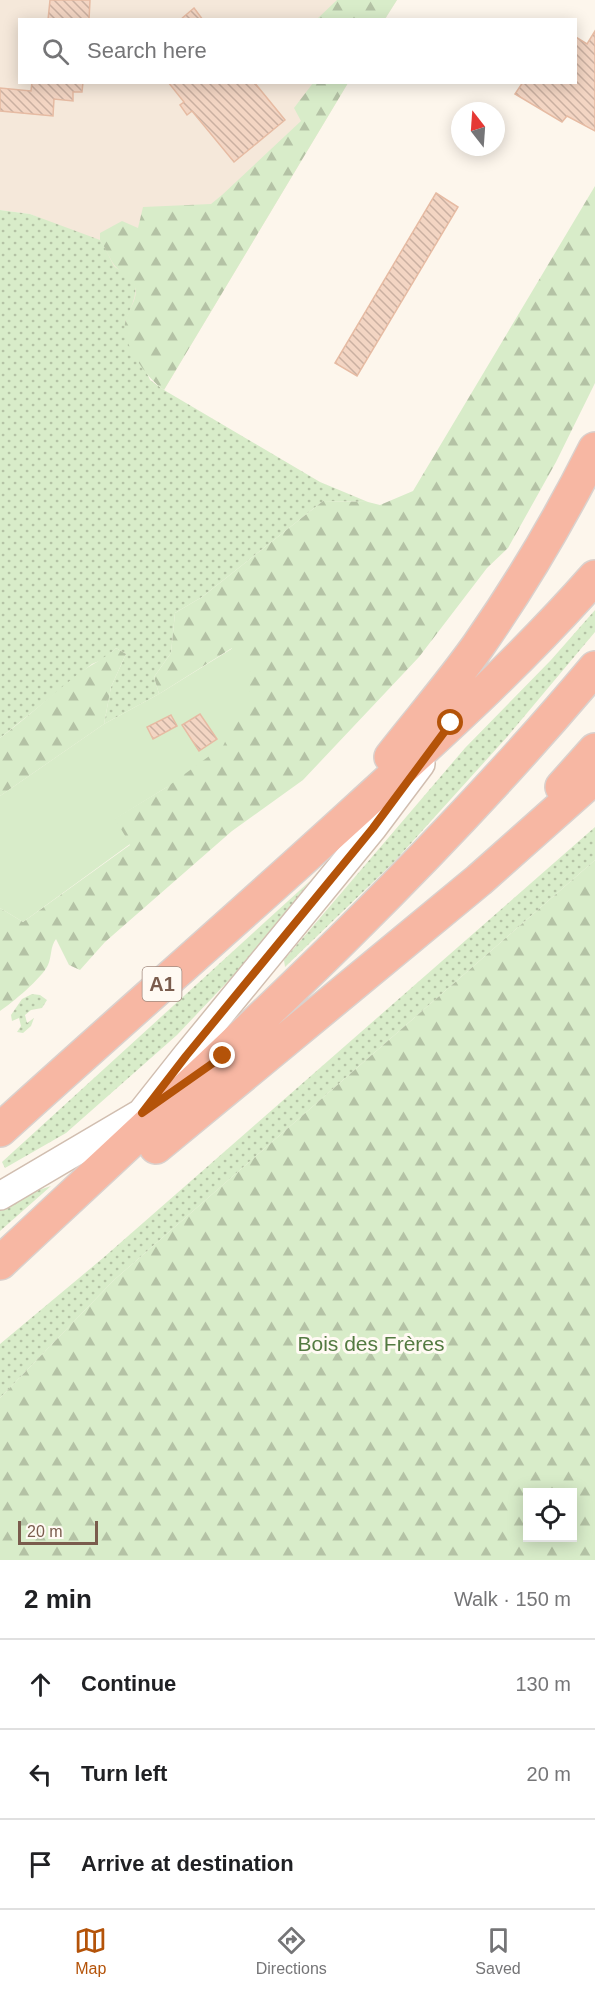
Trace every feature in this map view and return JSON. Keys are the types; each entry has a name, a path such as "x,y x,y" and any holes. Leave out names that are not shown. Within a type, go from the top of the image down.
{"highway":[{"path":"325,839 477,647 560,517 595,449"},
{"name":"A1","path":"0,1130 451,723 493,683 595,577"},
{"path":"0,1263 311,972 487,790 595,668"},
{"path":"479,880 595,750"},
{"path":"0,1276 479,880 595,777"}],"lane":[{"path":"33,1232 142,1113 373,828 451,723"},
{"path":"0,1196 142,1113 223,1056"}],"shaded area":[{"path":"0,0 397,0 386,18 18,18 18,84 347,84 164,390 56,225 30,214 0,210"}],"green space":[{"path":"337,0 397,0 386,18 318,18"},
{"path":"312,84 347,84 164,390 143,369 127,341 125,323 136,292 134,282 113,263 100,240 100,233 122,221 138,228 143,207 211,204 301,121 294,108"},
{"path":"595,186 595,383 556,462 508,548 487,568 419,657 303,780 232,831 105,942 80,970 69,965 56,939 49,962 40,977 0,1011 0,908 23,922 130,845 114,819 167,787 232,648 159,694 154,677 171,653 175,613 202,597 323,501 368,502 380,505 413,491"},
{"path":"0,210 30,214 100,240 114,266 127,273 135,284 135,296 125,322 150,380 320,482 368,502 323,501 202,597 175,613 171,653 154,677 159,694 104,724 111,687 126,654 116,648 104,659 92,664 0,738"},
{"path":"595,610 595,632 507,737 394,862 285,967 284,960 465,748 551,660"},
{"path":"116,648 126,654 111,687 104,724 0,796 0,738 77,675"},
{"path":"233,648 251,669 249,694 223,746 167,787 115,819 130,844 23,922 0,908 0,796 104,724 159,694"},
{"path":"595,827 595,860 114,1280 0,1398 0,1344 103,1258"},
{"name":"Bois des Frères","path":"595,860 595,1560 0,1560 0,1398 114,1280"},
{"path":"310,881 250,958 177,1035 66,1133 5,1168 2,1162"},
{"path":"32,994 40,995 47,1000 42,1008 31,1010 25,1015 27,1023 34,1018 31,1026 23,1033 17,1032 21,1026 19,1018 12,1021 11,1015 22,999"},
{"path":"51,1186 0,1231 0,1210 33,1192"}],"building":[{"path":"50,0 90,0 89,18 48,18"},
{"path":"194,8 202,18 182,18"},
{"path":"595,31 595,131 567,116 562,122 515,94 522,84 577,84 577,38 587,44"},
{"path":"32,84 83,84 82,92 73,92 73,101 54,99 53,116 0,111 0,88 31,91"},
{"path":"170,84 256,84 285,120 234,162 192,111 187,115 180,105 184,102"},
{"path":"436,193 458,207 357,376 335,363"},
{"path":"200,714 217,739 199,751 182,725"},
{"path":"171,715 177,726 153,739 147,727"}],"route":[{"path":"223,1056 142,1113 373,828 451,723"}]}
